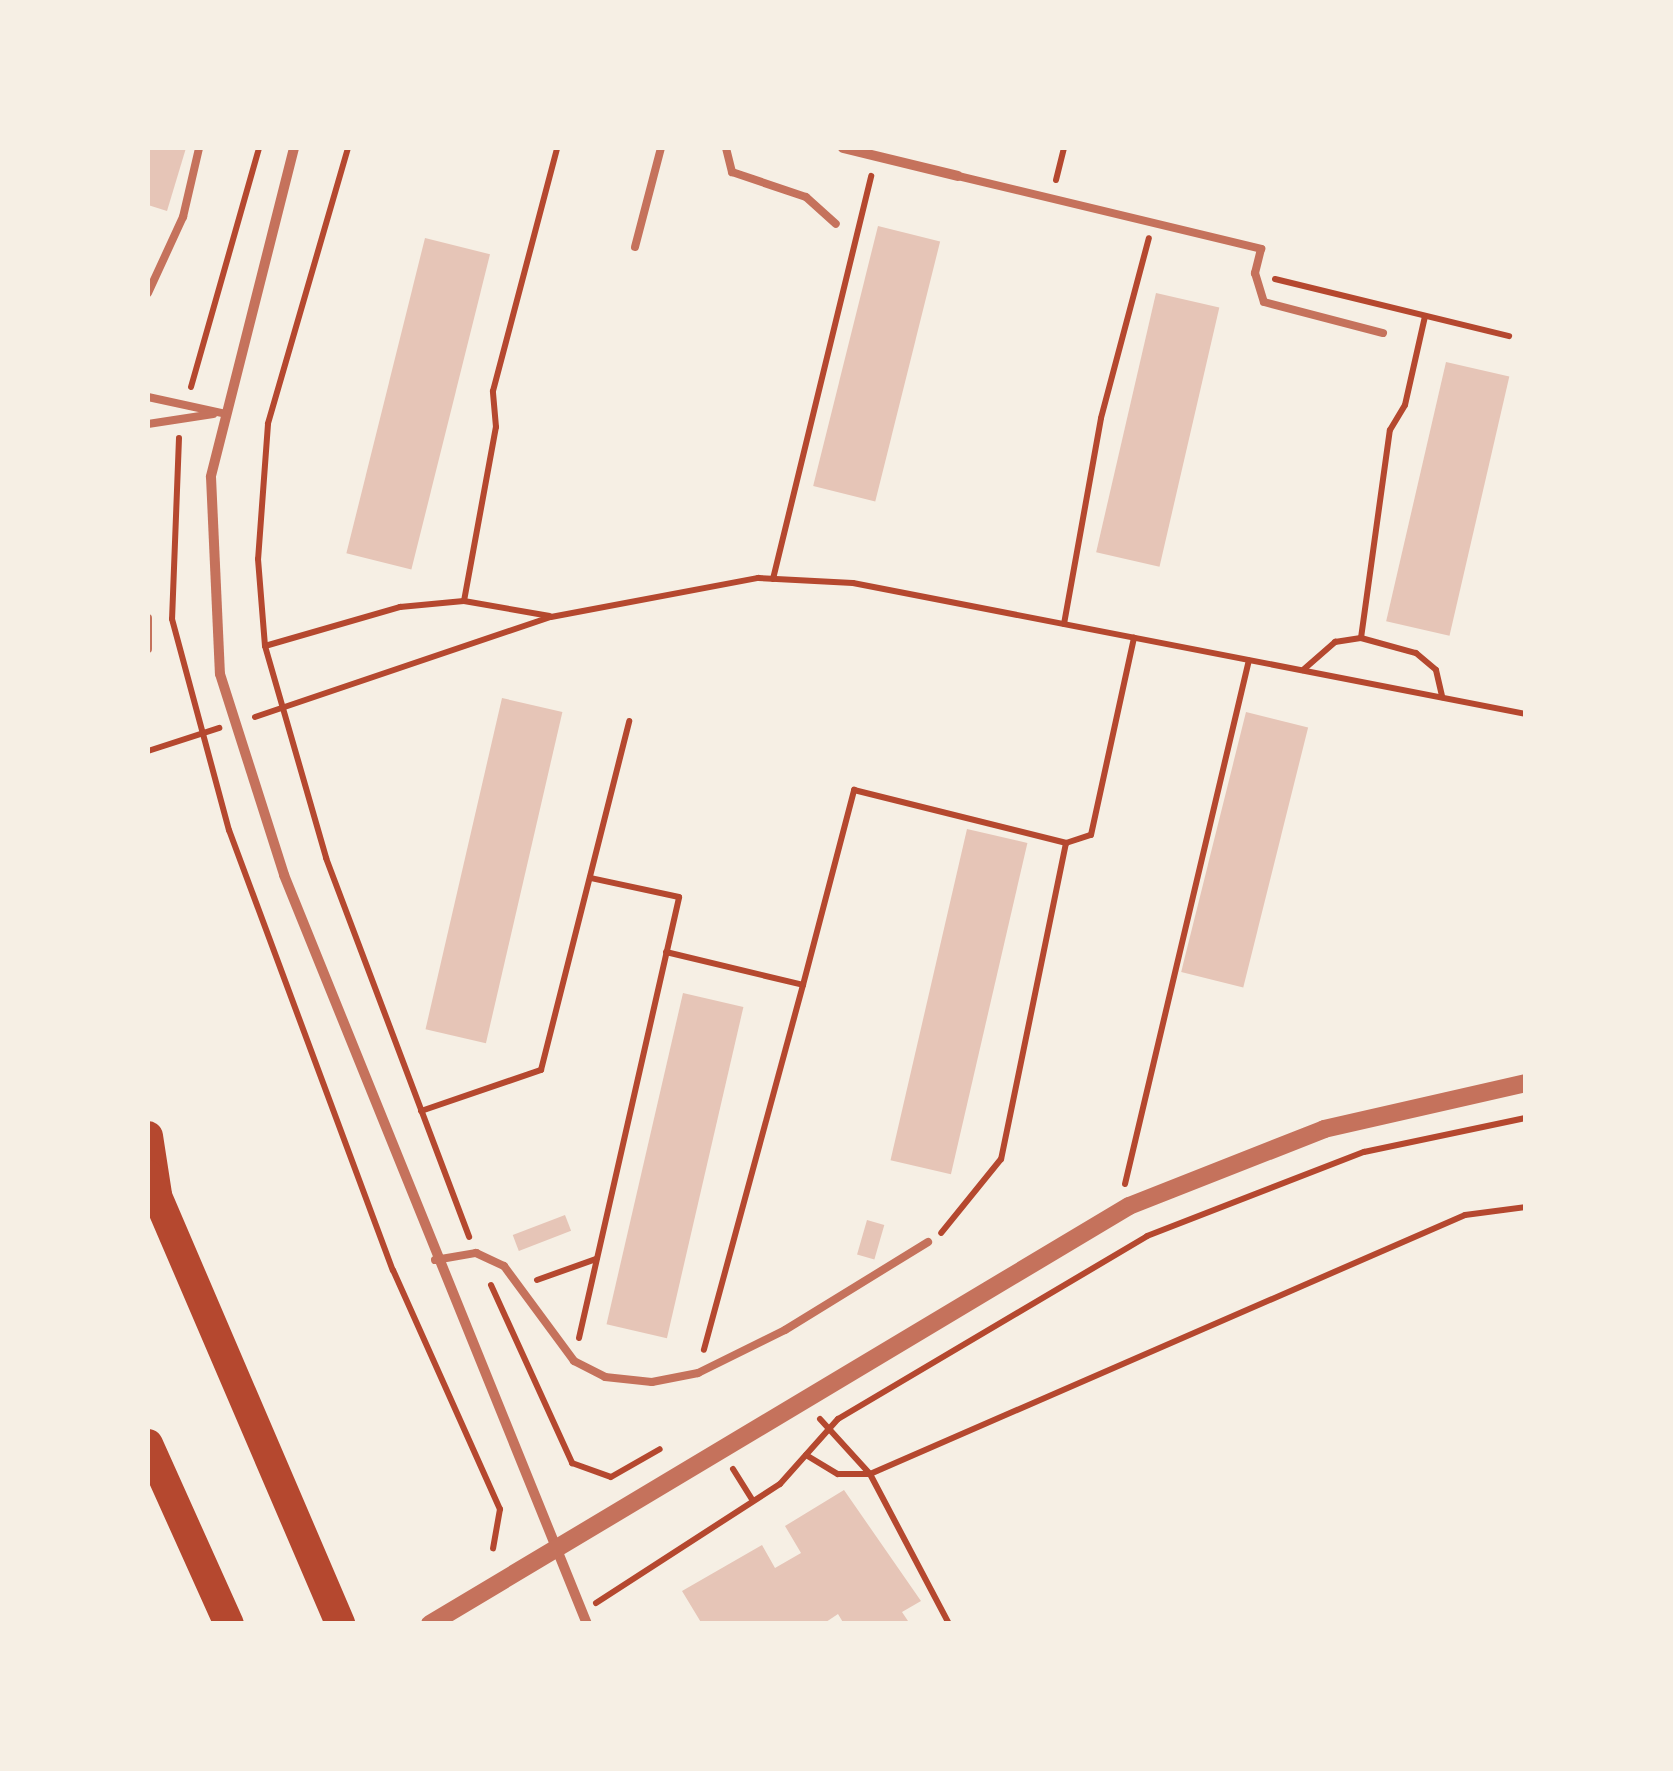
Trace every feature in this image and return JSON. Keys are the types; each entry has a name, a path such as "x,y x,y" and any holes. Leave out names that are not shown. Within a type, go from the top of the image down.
{"highway":[{"path":"148,1136 159,1207"},
{"path":"148,1176 335,1612"},
{"path":"148,1444 229,1624"}],"street":[{"path":"294,148 222,413 210,559 220,674 246,762 436,1260 559,1548 587,1624"},
{"path":"843,148 958,176"},
{"path":"430,1624 1129,1206 1324,1129 1526,1083"}],"lane":[{"path":"148,293 182,216 199,148"},
{"path":"635,247 661,148"},
{"path":"726,148 732,172 816,202 836,224"},
{"path":"958,176 1261,249 1254,274 1264,302 1383,333"},
{"path":"148,397 222,413"},
{"path":"149,425 222,413"},
{"path":"148,618 148,649"},
{"path":"436,1260 476,1252 519,1287 574,1360 605,1377 652,1382 698,1373 928,1242"}],"path":[{"path":"348,148 268,424 258,558 266,646 298,763 421,1110 476,1252 572,1463 611,1477 660,1449"},
{"path":"464,601 496,428 493,391 557,148"},
{"path":"1052,197 1064,148"},
{"path":"773,579 876,156"},
{"path":"1064,624 1101,418 1153,222"},
{"path":"1254,274 1509,336"},
{"path":"1360,638 1390,430 1406,405 1425,316"},
{"path":"148,751 551,616 773,579 853,583 1526,714"},
{"path":"266,646 400,608 464,601 551,616"},
{"path":"698,1373 854,790 1066,843 1091,836 1134,638"},
{"path":"1303,670 1335,642 1360,638 1416,653 1436,670 1442,697"},
{"path":"1129,1206 1124,1174 1249,660"},
{"path":"191,688 218,790 393,1270 500,1509 493,1548"},
{"path":"421,1110 542,1070 629,721"},
{"path":"928,1242 1001,1159 1066,843"},
{"path":"574,1360 679,897 590,878"},
{"path":"666,952 803,984"},
{"path":"604,1599 752,1500 827,1432 1165,1228 1364,1152 1526,1118"},
{"path":"806,1455 838,1474 870,1474 1448,1222 1526,1206"},
{"path":"519,1287 597,1258"},
{"path":"806,1398 827,1432 870,1474 949,1624"},
{"path":"730,1464 752,1500"}],"building":[{"path":"148,148 186,148 167,211 148,205"},
{"path":"878,226 940,241 875,502 813,486"},
{"path":"425,238 490,254 411,570 346,553"},
{"path":"1156,293 1219,308 1159,567 1096,552"},
{"path":"1446,362 1509,377 1449,636 1386,621"},
{"path":"502,698 562,712 486,1043 426,1029"},
{"path":"1246,712 1308,727 1243,988 1181,972"},
{"path":"967,829 1027,843 951,1174 891,1160"},
{"path":"683,993 743,1007 667,1338 607,1324"},
{"path":"565,1215 571,1231 519,1251 513,1235"},
{"path":"867,1220 884,1225 874,1260 857,1255"},
{"path":"844,1490 921,1601 902,1612 910,1624 844,1624 838,1614 823,1624 702,1624 682,1591 762,1545 775,1568 801,1553 785,1526"}]}
